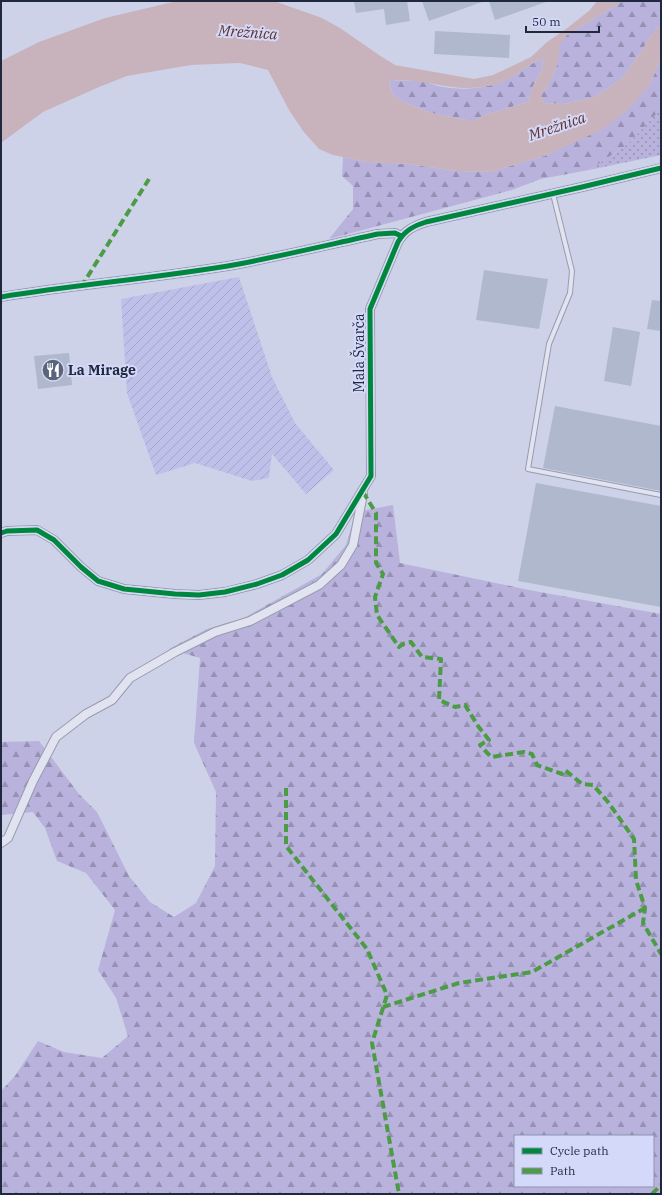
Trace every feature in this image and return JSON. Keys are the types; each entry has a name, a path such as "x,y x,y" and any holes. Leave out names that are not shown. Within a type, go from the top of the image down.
{"street":[{"path":"1,297 238,264 378,234 395,233 401,236 414,226 426,222 661,168"},
{"name":"Mala Švarča","path":"1,533 7,531 37,530 54,540 81,567 98,581 124,589 175,594 199,595 224,592 257,584 282,575 308,560 336,534 371,476 370,309 401,236"},
{"path":"1,843 8,838 56,737 86,714 112,700 130,678 175,652 215,632 250,621 319,585 341,565 353,544 364,488"}],"lane":[{"path":"553,194 572,271 572,279 570,293 549,344 528,469 661,495"}],"shaded area":[{"path":"239,277 272,377 295,423 334,470 306,494 272,454 269,478 252,481 195,463 156,475 127,393 121,299"}],"green space":[{"path":"623,1 661,1 661,25 651,35 623,77 603,92 592,98 563,104 544,103 541,96 551,80 558,62 559,44 567,35"},
{"path":"543,57 542,70 533,86 528,102 485,115 476,120 467,120 431,113 406,103 393,95 389,80 420,81 451,88 478,88 504,81"},
{"path":"661,58 661,109 628,144 589,170 541,179 512,190 329,239 353,209 353,186 342,176 343,157 367,162 407,164 458,171 490,172 547,155 557,150 650,84"},
{"path":"661,109 661,155 589,170 628,144"},
{"path":"393,505 400,563 529,590 661,614 661,1194 1,1194 1,1091 15,1076 38,1041 64,1052 102,1058 128,1036 116,998 98,970 115,910 86,873 57,861 45,828 33,812 1,815 1,742 39,741 79,794 97,812 129,876 150,902 174,917 196,903 215,866 216,792 194,743 200,658 169,649 207,629 244,618 322,574 346,545 356,512"}],"water":[{"name":"Mrežnica","path":"274,1 322,18 340,28 395,65 474,79 493,75 531,57 547,42 590,10 597,1 623,1 567,35 560,44 558,62 551,80 541,96 544,103 563,104 592,98 603,92 623,77 651,35 661,25 661,58 650,84 629,109 601,130 547,155 490,172 458,171 407,164 367,162 333,155 319,149 303,131 289,110 268,70 240,63 191,65 127,76 43,112 1,143 1,61 39,42 105,18 173,2","holes":["543,58 542,70 533,86 528,102 485,115 476,120 467,120 431,113 406,103 393,95 389,81 401,80 457,88 469,88 491,85 511,78 534,62"]}],"building":[{"path":"354,1 407,1 410,21 386,25 384,9 356,13"},
{"path":"422,1 482,1 482,2 429,21"},
{"path":"489,1 546,1 546,2 495,20"},
{"path":"435,31 510,35 509,58 434,54"},
{"path":"484,270 548,279 539,329 476,320"},
{"path":"652,300 661,301 661,331 647,329"},
{"path":"613,327 640,332 631,386 604,381"},
{"name":"La Mirage","path":"69,353 72,385 38,389 34,356"},
{"path":"555,406 661,426 661,491 543,468"},
{"path":"536,483 661,506 661,607 518,581"}],"marked path":[{"path":"81,287 149,179"},
{"path":"363,492 376,513 376,563 383,574 375,597 377,615 399,647 403,644 411,642 422,657 441,659 439,700 455,707 465,705 489,740 480,745 491,757 524,752 532,754 537,765 562,774 565,770 582,784 593,785 608,802 634,839 636,880 645,908 643,923 661,954"},
{"path":"286,788 286,846 367,949 387,995 372,1043 399,1194"},
{"path":"383,1007 459,983 532,972 645,908"},
{"path":"652,1194 661,1185"}],"cycle path":[{"path":"1,533 7,531 37,530 54,540 81,567 98,581 124,589 199,595 225,592 257,584 282,575 308,560 336,534 371,476 370,309 398,242 404,234 414,227 426,222 661,168"},
{"path":"1,297 239,264 378,234 395,233 401,236"}],"place":[{"name":"La Mirage","path":"53,370"}]}
